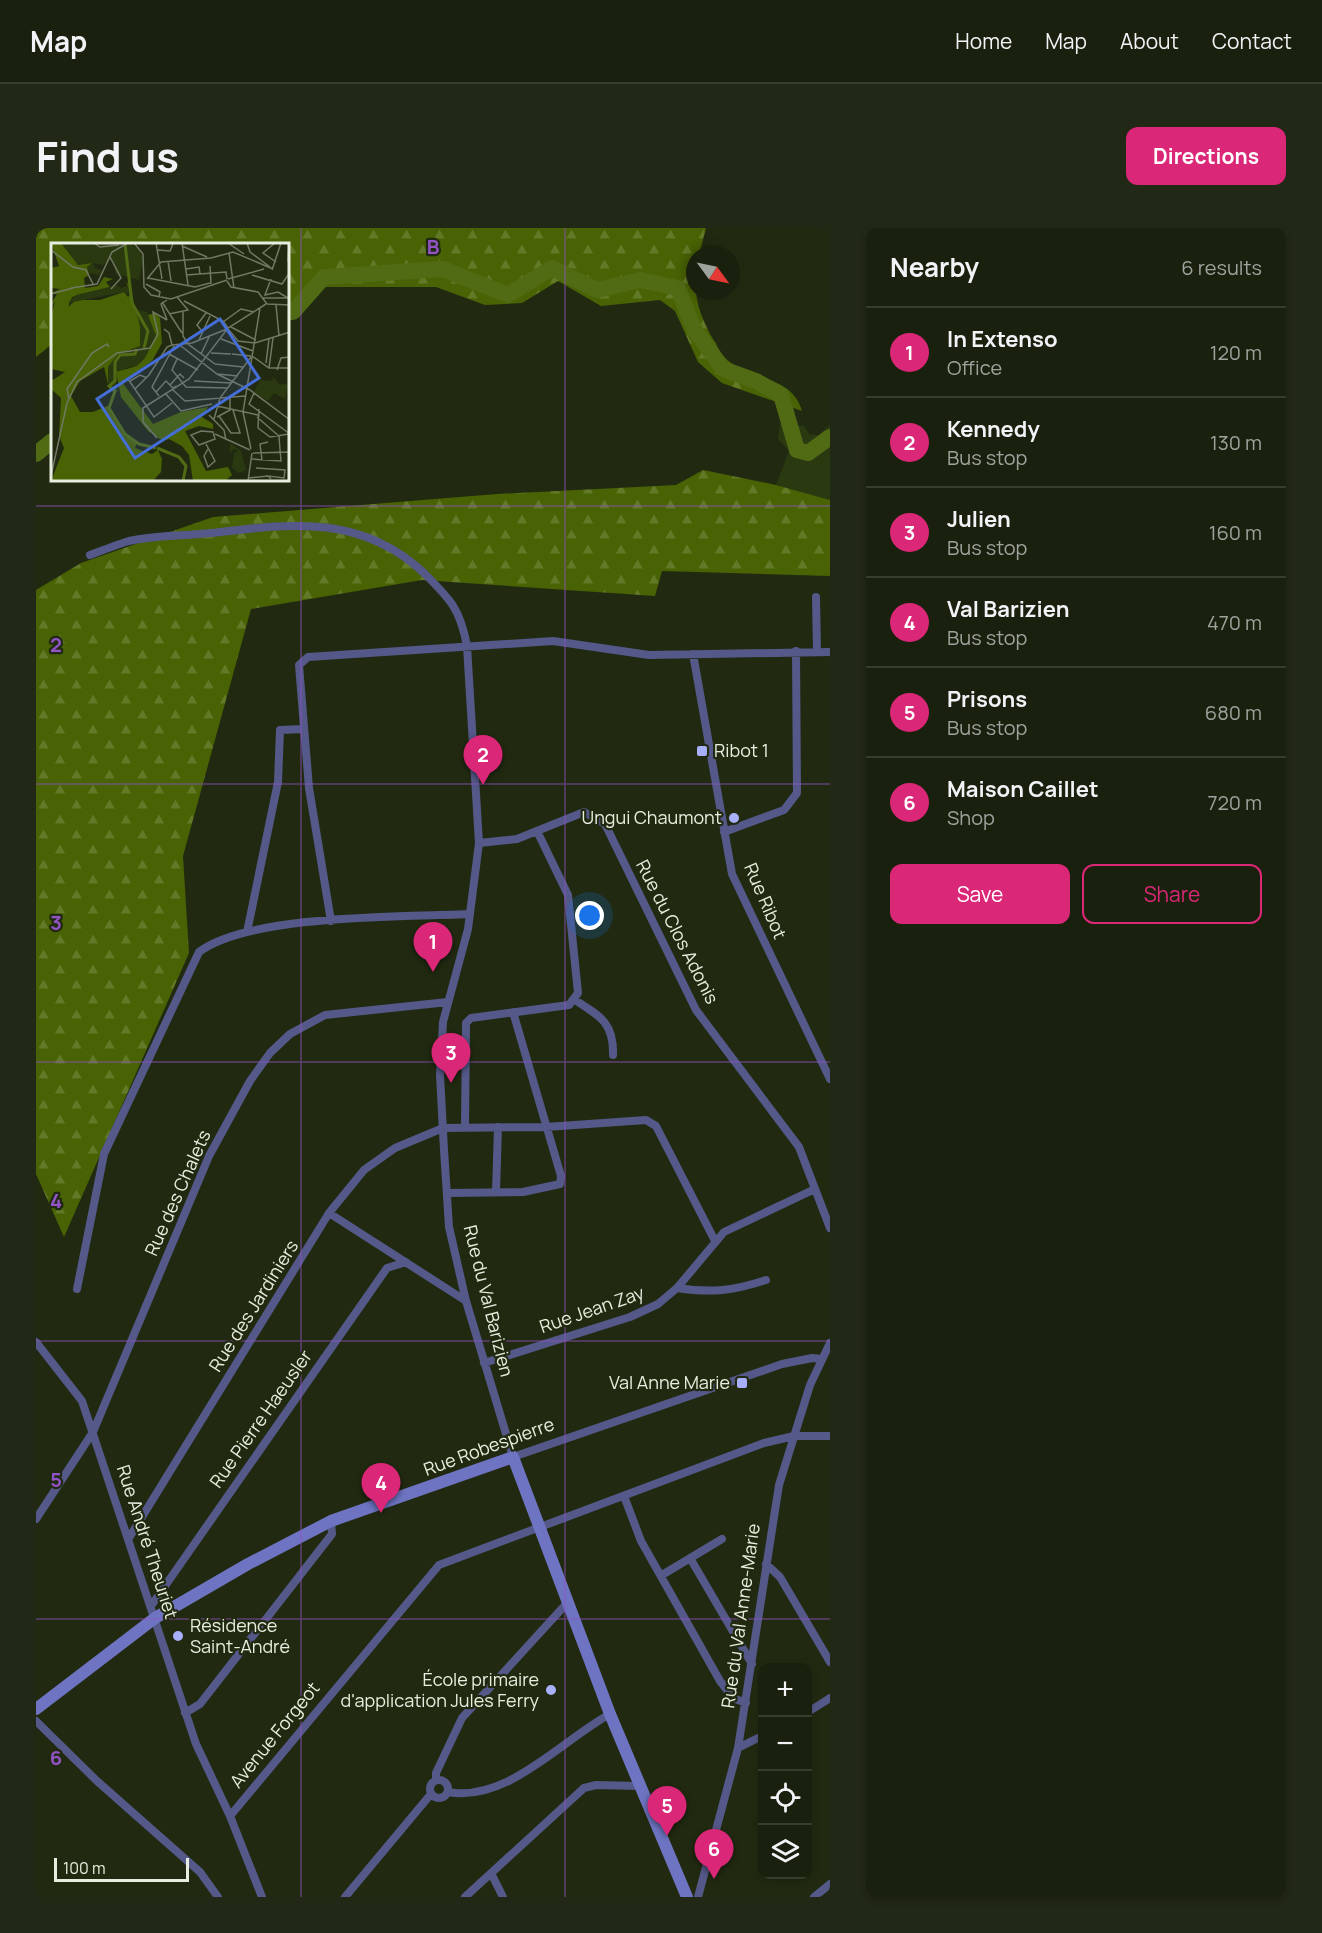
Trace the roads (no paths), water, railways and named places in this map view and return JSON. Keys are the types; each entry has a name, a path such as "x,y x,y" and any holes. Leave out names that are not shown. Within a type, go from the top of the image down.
{"street":[{"name":"Rue du Val Barizien","path":"90,555 130,541 282,525 327,526 354,531 377,540 412,561 446,594 461,617 467,646 479,843 470,914 444,1022 440,1075 449,1227 466,1301 513,1457 610,1714 687,1897"},
{"path":"816,597 818,652"},
{"path":"331,921 309,788 299,665 308,657 553,641 649,655 830,652"},
{"path":"724,832 784,810 796,792 796,651"},
{"name":"Rue Ribot","path":"693,654 732,874 830,1079"},
{"path":"247,932 278,782 280,730 304,729"},
{"name":"Rue du Clos Adonis","path":"479,843 516,839 584,812 605,824 696,1010 762,1102 799,1147 830,1228"},
{"path":"465,1126 466,1023 471,1018 569,1005 578,993 568,896 538,832"},
{"path":"77,1288 104,1154 145,1073 199,952 212,942 286,924 470,914"},
{"path":"575,1000 609,1025 614,1040 614,1055"},
{"name":"Rue des Chalets","path":"37,1515 93,1432 209,1156 250,1081 270,1053 290,1034 325,1015 448,1002"},
{"path":"447,1193 523,1192 560,1184 561,1176 513,1012"},
{"name":"Rue des Jardiniers","path":"129,1538 329,1213 364,1170 395,1148 443,1128 546,1127 646,1120 656,1126 714,1241"},
{"path":"496,1192 498,1127"},
{"name":"Rue Jean Zay","path":"484,1363 630,1317 658,1304 677,1288 714,1241 738,1224 815,1189"},
{"path":"329,1213 466,1301"},
{"name":"Rue Pierre Haeusler","path":"153,1612 387,1268 406,1263"},
{"path":"677,1288 704,1292 736,1290 766,1280"},
{"name":"Rue André Theuriet","path":"36,1342 78,1393 129,1538 196,1744 230,1816 262,1897"},
{"name":"Rue du Val Anne-Marie","path":"698,1897 738,1748 773,1511 794,1436 830,1343"},
{"name":"Rue Robespierre","path":"36,1709 153,1612 331,1521 782,1365 812,1358 822,1359"},
{"name":"Avenue Forgeot","path":"230,1816 439,1565 764,1443 794,1436 830,1436"},
{"path":"624,1496 641,1541 720,1681 733,1698 746,1703"},
{"path":"185,1713 200,1704 288,1593 332,1534 331,1521"},
{"path":"662,1575 722,1539"},
{"path":"690,1558 752,1664"},
{"path":"766,1564 780,1577 830,1662"},
{"path":"345,1897 431,1794 430,1786 436,1780 436,1773 444,1753 462,1718 568,1602"},
{"path":"812,1709 830,1698"},
{"path":"431,1794 438,1799 448,1792 463,1794 500,1786 610,1714"},
{"path":"36,1721 98,1781 200,1872 218,1897"},
{"path":"738,1748 758,1738"},
{"path":"436,1780 444,1781 448,1792"},
{"path":"465,1897 492,1875 584,1788 596,1785 639,1786"},
{"path":"492,1875 503,1897"},
{"path":"814,1897 830,1884"}],"waterway":[{"path":"290,312 293,312 324,277 443,269 508,295 552,268 597,290 640,280 678,288 694,329 723,369 756,381 781,395 797,450 808,453 830,437"},
{"path":"36,454 51,442"}],"place":[{"name":"Ribot 1","path":"702,751"},
{"name":"Kennedy","path":"483,785"},
{"name":"Ungui Chaumont","path":"734,818"},
{"name":"In Extenso","path":"433,972"},
{"name":"Julien","path":"451,1083"},
{"name":"Val Anne Marie","path":"742,1383"},
{"name":"Val Barizien","path":"381,1513"},
{"name":"Résidence Saint-André","path":"178,1636"},
{"name":"École primaire d'application Jules Ferry","path":"551,1690"},
{"name":"Prisons","path":"667,1836"},
{"name":"Maison Caillet","path":"714,1879"}]}
